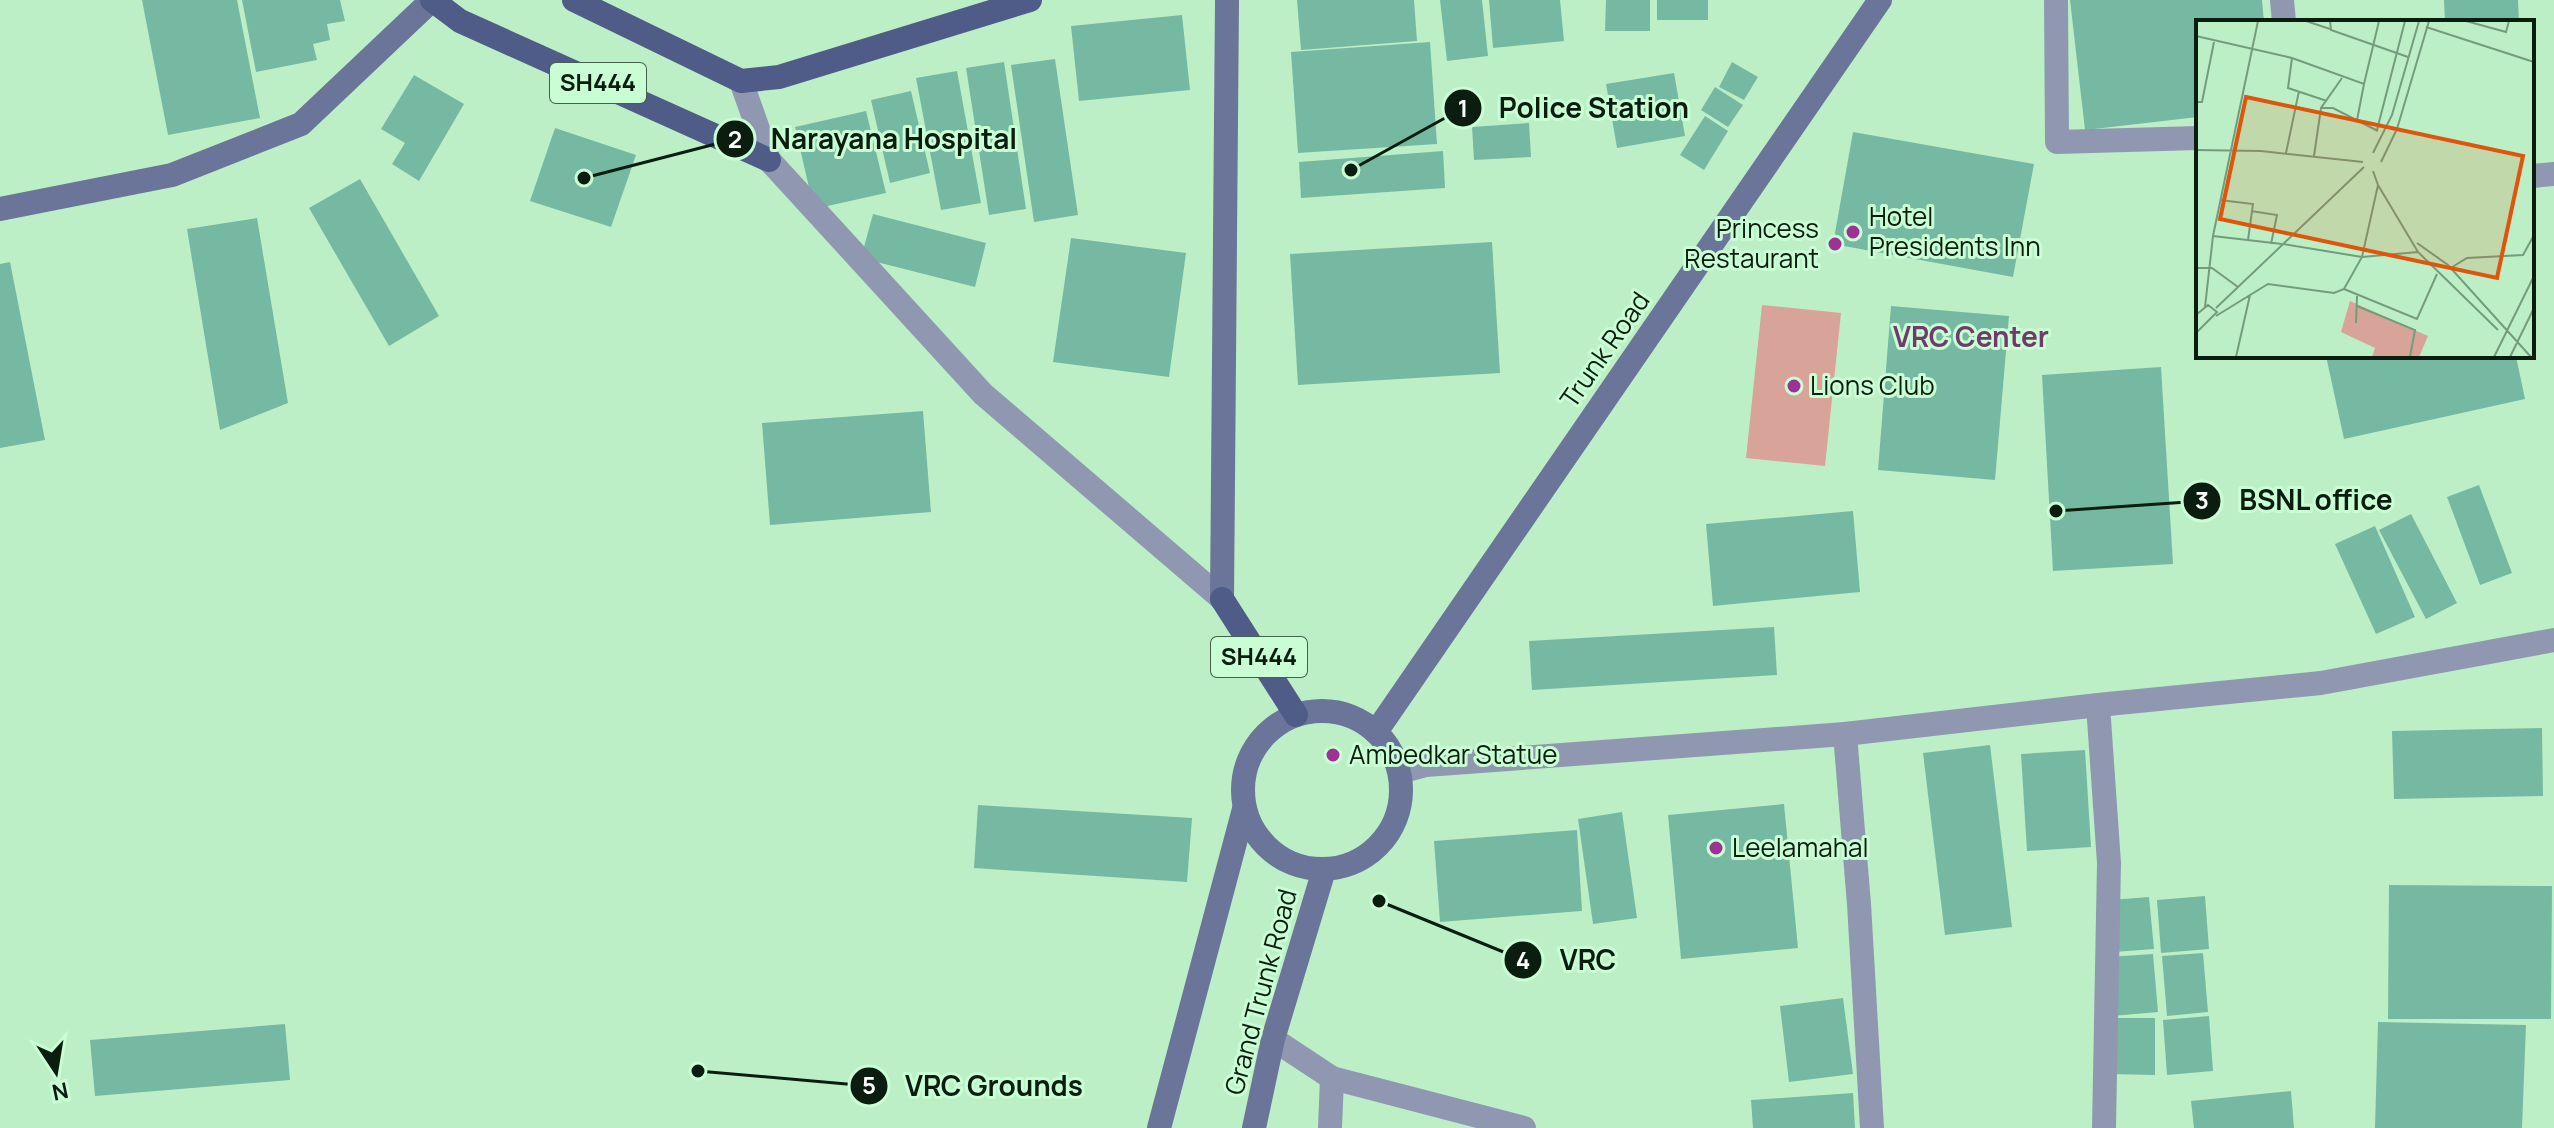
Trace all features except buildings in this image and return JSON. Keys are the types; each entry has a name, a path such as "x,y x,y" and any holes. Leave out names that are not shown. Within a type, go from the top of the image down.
{"main road":[{"name":"SH444","path":"432,0 460,21 769,160"},
{"path":"0,209 172,175 301,124 432,0"},
{"name":"SH444","path":"574,0 741,81"},
{"path":"741,81 779,77 1030,0"},
{"path":"1222,599 1227,0"},
{"name":"Trunk Road","path":"1376,732 1880,0"},
{"name":"SH444","path":"1222,599 1296,715"},
{"path":"1159,1128 1244,809 1244,774 1259,741 1276,726 1296,715 1324,711 1352,717 1376,732 1391,750 1400,772 1400,807 1386,839 1358,862 1324,870 1289,863 1260,842 1244,809"},
{"name":"Grand Trunk Road","path":"1254,1128 1273,1039 1324,870"}],"street":[{"path":"2056,0 2057,142 2196,138"},
{"path":"2282,0 2284,20"},
{"path":"741,81 769,160 983,394 1222,599"},
{"path":"2534,176 2554,174"},
{"path":"1400,772 1426,765 1845,734 2321,683 2554,640"},
{"path":"2098,705 2109,863 2104,1128"},
{"path":"1845,734 1872,1128"},
{"path":"1273,1039 1332,1078 1524,1128"},
{"path":"1330,1128 1332,1078"}],"shaded area":[{"name":"Lions Club","path":"1762,305 1841,313 1825,466 1746,458"}],"place":[{"name":"Police Station","path":"1351,170"},
{"name":"Narayana Hospital","path":"584,178"},
{"name":"Hotel Presidents Inn","path":"1853,232"},
{"name":"Princess Restaurant","path":"1835,244"},
{"name":"Lions Club","path":"1794,386"},
{"name":"BSNL office","path":"2056,511"},
{"name":"Ambedkar Statue","path":"1333,755"},
{"name":"Leelamahal","path":"1716,848"},
{"name":"VRC","path":"1379,901"},
{"name":"VRC Grounds","path":"698,1071"}],"district":[{"name":"VRC Center","path":"1971,337"}]}
